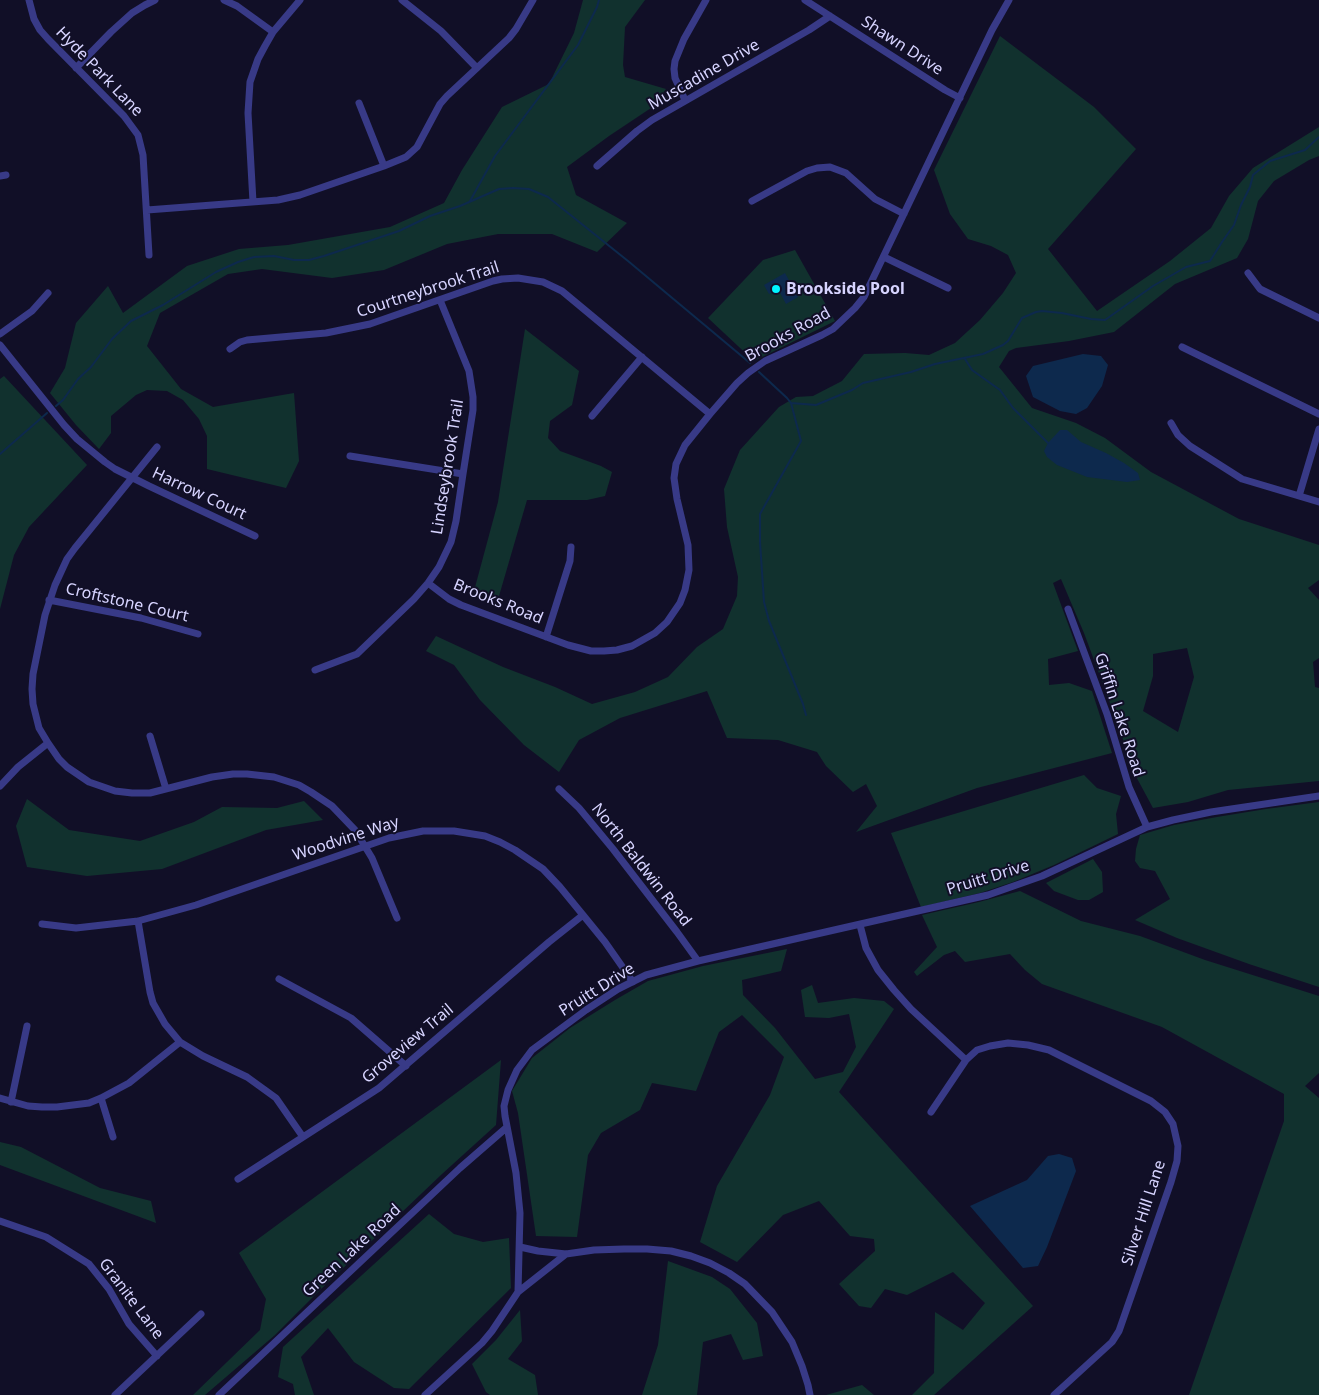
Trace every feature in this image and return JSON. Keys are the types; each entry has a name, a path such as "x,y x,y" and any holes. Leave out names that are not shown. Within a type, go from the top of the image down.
{"street":[{"name":"Hyde Park Lane","path":"28,0 34,19 48,40 124,116 138,135 143,155 149,255"},
{"path":"76,68 127,18 145,4 155,0"},
{"path":"224,0 237,6 273,32"},
{"path":"254,202 249,140 249,91 252,75 258,59 273,32 300,0"},
{"path":"402,0 449,38 477,68"},
{"path":"147,210 278,200 300,195 406,157 413,151 440,104 509,38 533,0"},
{"path":"685,100 675,78 675,61 684,39 706,0"},
{"name":"Shawn Drive","path":"805,0 960,98"},
{"name":"Brooks Road","path":"428,583 449,599 461,605 568,645 590,651 617,650 632,646 661,628 673,615 680,602 690,570 688,545 676,499 674,478 678,459 685,446 737,383 758,365 822,335 843,321 864,296 992,30 1009,0"},
{"name":"Muscadine Drive","path":"597,166 637,131 685,100 809,30 830,16"},
{"path":"360,103 384,166"},
{"path":"752,201 806,171 830,167 846,173 875,199 904,214"},
{"path":"884,257 948,288"},
{"path":"1248,273 1260,289 1319,318"},
{"name":"Courtneybrook Trail","path":"230,349 240,342 247,340 356,328 502,279 518,278 544,282 562,291 710,414"},
{"path":"0,334 32,311 48,293"},
{"name":"Lindseybrook Trail","path":"315,670 357,654 428,583 439,567 451,542 473,410 472,384 464,356 440,300"},
{"name":"Harrow Court","path":"0,345 64,425 77,439 105,462 132,478 255,536"},
{"path":"1182,347 1319,414"},
{"path":"592,416 642,357"},
{"path":"1171,423 1178,435 1190,446 1242,479 1319,502"},
{"path":"1299,496 1319,429"},
{"path":"157,447 75,548 59,576 49,600 35,665 32,689 36,718 48,743 59,760 81,778 115,791 150,793 212,777 233,774 260,775 287,781 311,792 332,806 355,830 372,858 397,918"},
{"path":"350,456 463,474"},
{"path":"546,637 570,561 571,547"},
{"name":"Croftstone Court","path":"49,600 142,618 198,634"},
{"name":"Griffin Lake Road","path":"1068,610 1107,714 1128,787 1147,827"},
{"path":"150,736 166,789"},
{"path":"0,786 18,767 48,743"},
{"name":"North Baldwin Road","path":"559,789 579,808 613,849 678,932 698,961"},
{"name":"Pruitt Drive","path":"520,1248 518,1189 506,1128 504,1106 508,1090 517,1070 528,1054 540,1043 586,1010 633,982 646,975 698,961 988,895 1042,876 1147,827 1211,812 1319,796"},
{"name":"Woodvine Way","path":"42,924 76,928 138,922 196,905 389,838 422,831 454,831 485,836 515,850 543,869 605,942 633,982"},
{"name":"Groveview Trail","path":"238,1179 379,1088 548,942 583,915"},
{"path":"138,922 150,992 153,1003 165,1024 180,1042 203,1056 247,1077 276,1098 303,1137"},
{"path":"860,925 866,948 878,970 911,1009 966,1060 932,1112"},
{"path":"279,979 351,1018 406,1066"},
{"path":"11,1102 27,1026"},
{"path":"0,1098 28,1106 57,1107 83,1104 101,1098 128,1083 180,1042"},
{"name":"Silver Hill Lane","path":"966,1060 977,1050 1008,1043 1048,1050 1151,1102 1165,1112 1173,1124 1176,1135 1178,1146 1177,1161 1171,1182 1119,1331 1112,1342 1054,1395"},
{"path":"101,1098 113,1137"},
{"name":"Green Lake Road","path":"219,1395 453,1175 506,1128"},
{"name":"Granite Lane","path":"0,1221 46,1237 90,1264 109,1289 129,1324 157,1356"},
{"path":"518,1292 520,1248 538,1252 566,1254 594,1250 624,1249 672,1251 691,1256 729,1273 745,1284 762,1300 780,1322 792,1342 802,1366 810,1395"},
{"path":"426,1395 482,1343 518,1292 566,1254"},
{"path":"116,1395 201,1314"}],"green space":[{"path":"583,0 645,0 625,27 623,65 625,77 666,89 654,106 567,167 576,195 627,223 597,252 552,234 498,234 447,244 384,270 332,278 262,269 228,274 160,313 147,346 181,389 213,407 294,393 299,461 286,488 207,469 207,436 199,419 183,400 167,391 147,390 136,395 111,416 111,433 99,449 76,425 50,393 65,368 76,323 108,286 123,313 187,266 239,249 288,245 390,227 444,203 462,170 502,107 549,84 574,33"},
{"path":"1000,36 1094,107 1136,149 1048,249 1097,311 1170,261 1211,228 1229,196 1253,168 1319,127 1319,156 1274,181 1258,201 1248,239 1237,258 1175,284 1114,332 1069,341 1016,348 1009,351 999,367 1032,408 1076,423 1105,438 1151,472 1239,519 1319,545 1319,580 1308,588 1319,600 1319,658 1313,662 1315,687 1319,688 1319,781 1228,790 1188,802 1153,808 1132,769 1120,730 1084,633 1061,579 1053,583 1078,651 1048,659 1049,685 1069,683 1092,691 1112,753 977,788 856,832 877,806 866,784 853,792 826,766 817,752 778,740 727,738 707,691 620,718 579,740 559,772 524,745 480,700 454,665 426,651 436,636 503,667 592,704 635,692 668,677 697,647 723,629 737,596 738,577 727,527 724,489 740,450 779,407 796,397 813,396 842,381 864,354 905,353 929,355 955,343 980,320 1003,293 1016,273 1008,255 991,246 968,239 950,214 934,170","holes":["1187,648 1194,677 1178,732 1143,711 1153,676 1153,654"]},
{"name":"Brookside Pool","path":"795,250 835,321 754,361 708,318 763,260"},
{"path":"525,329 579,371 572,405 550,421 548,438 560,451 612,472 605,496 587,500 527,500 499,596 474,591 498,502"},
{"path":"4,376 87,465 29,527 14,555 0,609 0,379"},
{"path":"1084,775 1097,788 1121,796 1116,814 1118,834 1054,865 1013,882 980,893 921,907 891,833"},
{"path":"27,799 69,830 140,841 194,822 222,807 277,808 304,801 323,820 266,830 162,869 87,876 27,867 16,826"},
{"path":"1319,802 1319,987 1177,938 1135,920 1170,899 1155,871 1140,868 1135,861 1140,835 1174,825 1217,817"},
{"path":"1093,859 1102,872 1103,892 1089,900 1078,900 1054,891 1046,883"},
{"path":"1020,891 1081,921 1140,936 1205,960 1319,996 1319,1073 1305,1086 1319,1098 1319,1395 1189,1395 1284,1121 1284,1094 1162,1027 1042,984 1010,954 965,962 955,951 944,955 917,976 914,972 937,947 922,915"},
{"path":"787,949 781,971 742,980 743,995 775,1028 815,1079 843,1072 856,1047 849,1014 829,1018 805,1017 801,990 812,985 818,1003 854,998 884,1001 894,1009 839,1092 1033,1306 934,1395 912,1395 934,1373 935,1312 963,1330 985,1303 953,1272 907,1295 885,1289 871,1308 859,1306 839,1284 875,1251 874,1239 850,1236 819,1201 783,1215 737,1262 700,1242 717,1186 770,1095 784,1057 742,1015 719,1032 696,1091 652,1083 640,1110 601,1133 588,1155 577,1237 536,1236 518,1113 512,1091 532,1058 570,1028 648,981 703,966"},
{"path":"501,1060 496,1125 442,1174 275,1335 205,1395 193,1395 260,1330 266,1299 239,1253"},
{"path":"0,1142 21,1147 100,1188 151,1201 156,1223 0,1165"},
{"path":"429,1214 454,1234 483,1242 509,1238 511,1288 409,1389 394,1388 354,1362 328,1328 301,1357 314,1395 295,1395 293,1384 278,1377 283,1347"},
{"path":"668,1261 712,1277 730,1289 757,1323 763,1356 743,1360 731,1334 703,1342 697,1395 642,1395 658,1345"},
{"path":"520,1310 522,1341 508,1359 535,1375 538,1395 490,1395 486,1392 472,1364 496,1340"},
{"path":"862,1385 874,1395 826,1395"}],"water":[{"path":"785,273 798,297 786,304 778,289 769,294 764,285"},
{"path":"1083,354 1101,356 1108,365 1102,386 1087,408 1076,414 1060,411 1033,397 1026,376 1033,366"},
{"path":"1060,430 1067,430 1081,442 1124,463 1138,473 1140,480 1127,482 1087,477 1057,465 1047,457 1044,451 1048,443"},
{"path":"1059,1154 1072,1158 1076,1171 1038,1266 1023,1268 970,1206 1027,1180 1048,1156"}],"waterway":[{"path":"470,201 495,156 578,45 599,0"},
{"path":"791,403 816,405 852,390 863,383 911,372 935,364 983,354 1003,345 1008,341 1022,318 1036,312 1062,313 1105,320 1153,286 1186,267 1210,261 1234,225 1253,175 1270,161 1305,150 1319,137"},
{"path":"56,406 63,400 78,379 91,367 112,339 131,321 163,305 216,272 254,257 274,256 294,260 309,260 324,256 399,231 430,216 460,206 499,189 513,188 529,189 548,197 750,363"},
{"path":"965,359 972,370 1000,390 1013,408 1048,443"},
{"path":"759,372 791,403 801,441 760,514 760,542 764,602 769,621 806,715"},
{"path":"0,454 47,413"}],"place":[{"name":"Brookside Pool","path":"776,289"}]}
